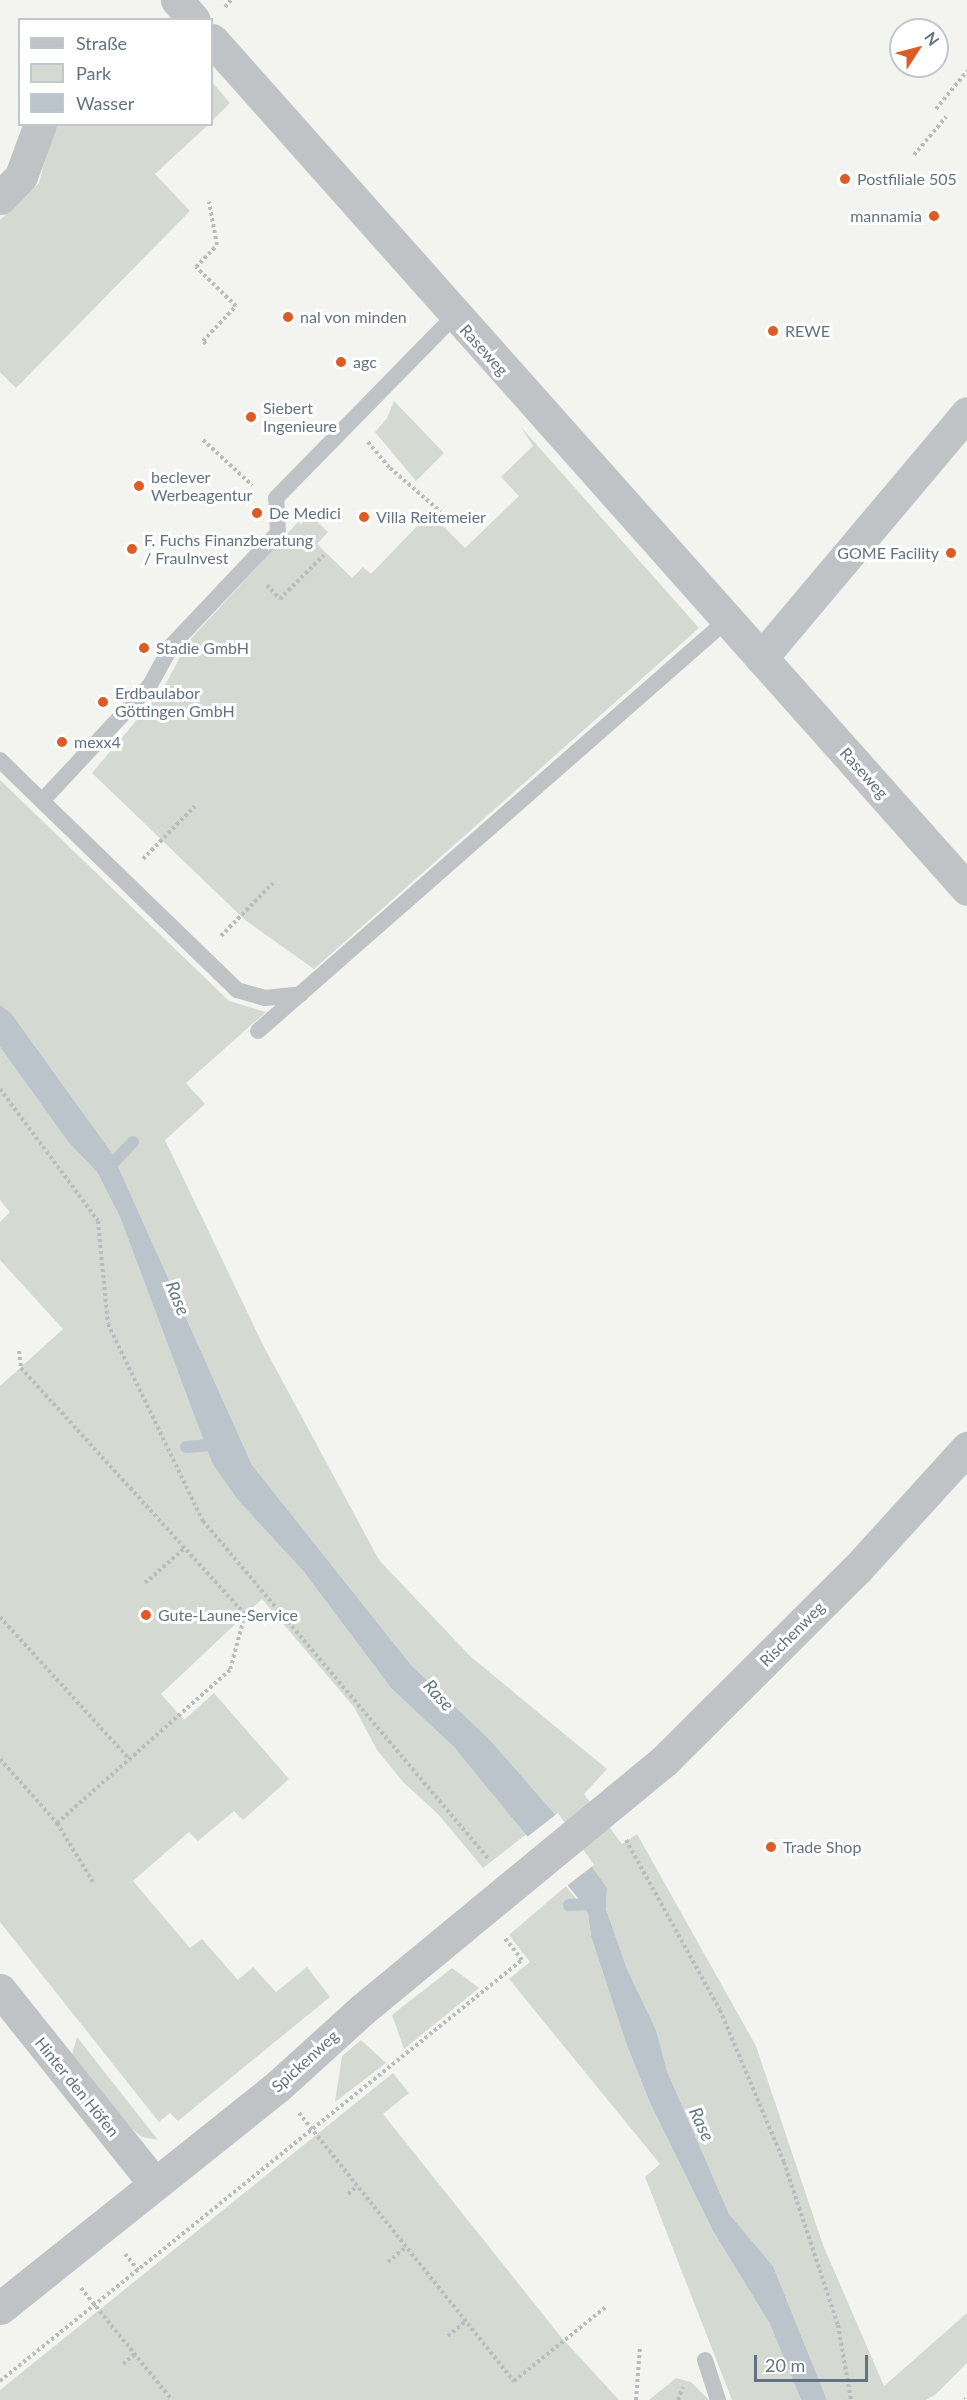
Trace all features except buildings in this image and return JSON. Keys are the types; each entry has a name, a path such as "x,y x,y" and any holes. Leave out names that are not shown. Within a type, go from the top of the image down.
{"street":[{"name":"Raseweg","path":"177,0 192,18"},
{"name":"Raseweg","path":"213,43 454,316 967,889"},
{"path":"0,198 21,176 38,126"},
{"path":"760,658 967,413"},
{"name":"Rischenweg","path":"604,1814 716,1712 857,1569 967,1449"},
{"name":"Spickenweg","path":"0,2308 58,2259 278,2086 363,2009 604,1814"},
{"name":"Hinter den Höfen","path":"0,1990 154,2184"}],"lane":[{"path":"42,801 150,685 172,645 278,533 276,498 454,316"},
{"path":"258,1031 727,620"},
{"path":"0,759 237,990 265,998 301,994"},
{"path":"705,2360 718,2400"}],"path":[{"path":"936,109 967,71"},
{"path":"914,155 946,117"},
{"path":"206,344 203,340 236,306 196,267 218,245 209,202"},
{"path":"350,421 390,468 441,512"},
{"path":"203,440 245,482 276,498"},
{"path":"247,565 280,599 324,555"},
{"path":"123,880 195,806"},
{"path":"202,956 273,883"},
{"path":"0,1089 98,1221 108,1324 203,1521 520,1883"},
{"path":"19,1351 21,1368 245,1614 230,1670 57,1823"},
{"path":"145,1583 185,1548"},
{"path":"0,1617 129,1759"},
{"path":"0,1759 57,1823 93,1882"},
{"path":"604,1814 654,1885 720,2010 784,2162 838,2325 851,2400"},
{"path":"0,2381 522,1960 484,1912"},
{"path":"278,2086 514,2381 607,2306"},
{"path":"348,2194 357,2186"},
{"path":"388,2262 406,2247"},
{"path":"58,2259 172,2400"},
{"path":"448,2336 466,2321"},
{"path":"636,2400 640,2347"},
{"path":"123,2364 135,2355"}],"green space":[{"path":"213,83 230,103 213,120"},
{"path":"53,126 207,126 155,174 190,211 16,388 0,372 0,220 39,183"},
{"path":"394,401 444,453 416,481 375,432 387,418"},
{"path":"521,427 699,628 314,969 245,920 92,773 163,689 188,642 307,512 328,532 317,544 352,578 363,567 371,574 422,521 427,510 465,548 519,496 501,477 533,446"},
{"path":"0,780 229,1001 266,1012 186,1083 205,1104 165,1140 263,1345 379,1560 471,1657 607,1769 584,1794 622,1844 637,1834 756,2046 823,2245 884,2386 967,2313 967,2363 936,2394 926,2400 827,2400 773,2266 729,2214 667,2071 656,2030 627,1969 606,1909 607,1888 553,1812 490,1740 411,1665 252,1465 112,1153 11,1013 0,1005"},
{"path":"0,1047 69,1143 97,1172 120,1217 212,1463 237,1499 304,1572 391,1688 454,1747 528,1833 483,1868 438,1814 403,1782 377,1750 354,1707 262,1599 161,1694 184,1720 214,1693 289,1779 243,1820 234,1811 198,1841 189,1832 133,1881 190,1948 202,1939 238,1980 253,1967 276,1992 307,1967 330,1997 178,2121 170,2113 159,2122 0,1922 0,1386 63,1329 0,1260 0,1222 10,1212 0,1200"},
{"path":"566,1886 588,1914 591,1936 626,2043 650,2103 713,2231 770,2324 801,2400 732,2400 645,2177 660,2164 509,1979 530,1962 509,1935"},
{"path":"452,1968 479,1988 404,2049 392,2015"},
{"path":"77,2037 158,2140 142,2137 132,2129 72,2054"},
{"path":"361,2040 386,2063 335,2102 342,2056"},
{"path":"393,2073 409,2093 383,2114 561,2337 619,2400 0,2400 0,2390"},
{"path":"676,2378 691,2382 709,2400 649,2400"}],"water":[{"name":"Rase","path":"0,1005 11,1013 112,1153 252,1465 411,1665 490,1740 553,1812 607,1888 606,1909 627,1969 656,2030 667,2071 729,2214 773,2266 827,2400 801,2400 770,2324 713,2231 650,2103 626,2043 591,1936 588,1914 578,1898 454,1747 391,1688 304,1572 237,1499 212,1463 120,1217 97,1172 69,1143 0,1047"}],"pier":[{"path":"558,1813 594,1865 564,1888 527,1837"}],"waterway":[{"path":"106,1170 133,1142"},
{"path":"186,1447 218,1444"},
{"path":"569,1905 590,1904"}],"place":[{"name":"Postfiliale 505","path":"845,179"},
{"name":"mannamia","path":"934,216"},
{"name":"nal von minden","path":"288,317"},
{"name":"REWE","path":"773,331"},
{"name":"agc","path":"341,362"},
{"name":"Siebert Ingenieure","path":"251,417"},
{"name":"beclever Werbeagentur","path":"139,486"},
{"name":"De Medici","path":"257,513"},
{"name":"Villa Reitemeier","path":"364,517"},
{"name":"F. Fuchs Finanzberatung / FrauInvest","path":"132,549"},
{"name":"GOME Facility","path":"951,553"},
{"name":"Stadie GmbH","path":"144,648"},
{"name":"Erdbaulabor Göttingen GmbH","path":"103,702"},
{"name":"mexx4","path":"62,742"},
{"name":"Gute-Laune-Service","path":"146,1615"},
{"name":"Trade Shop","path":"771,1847"}]}
